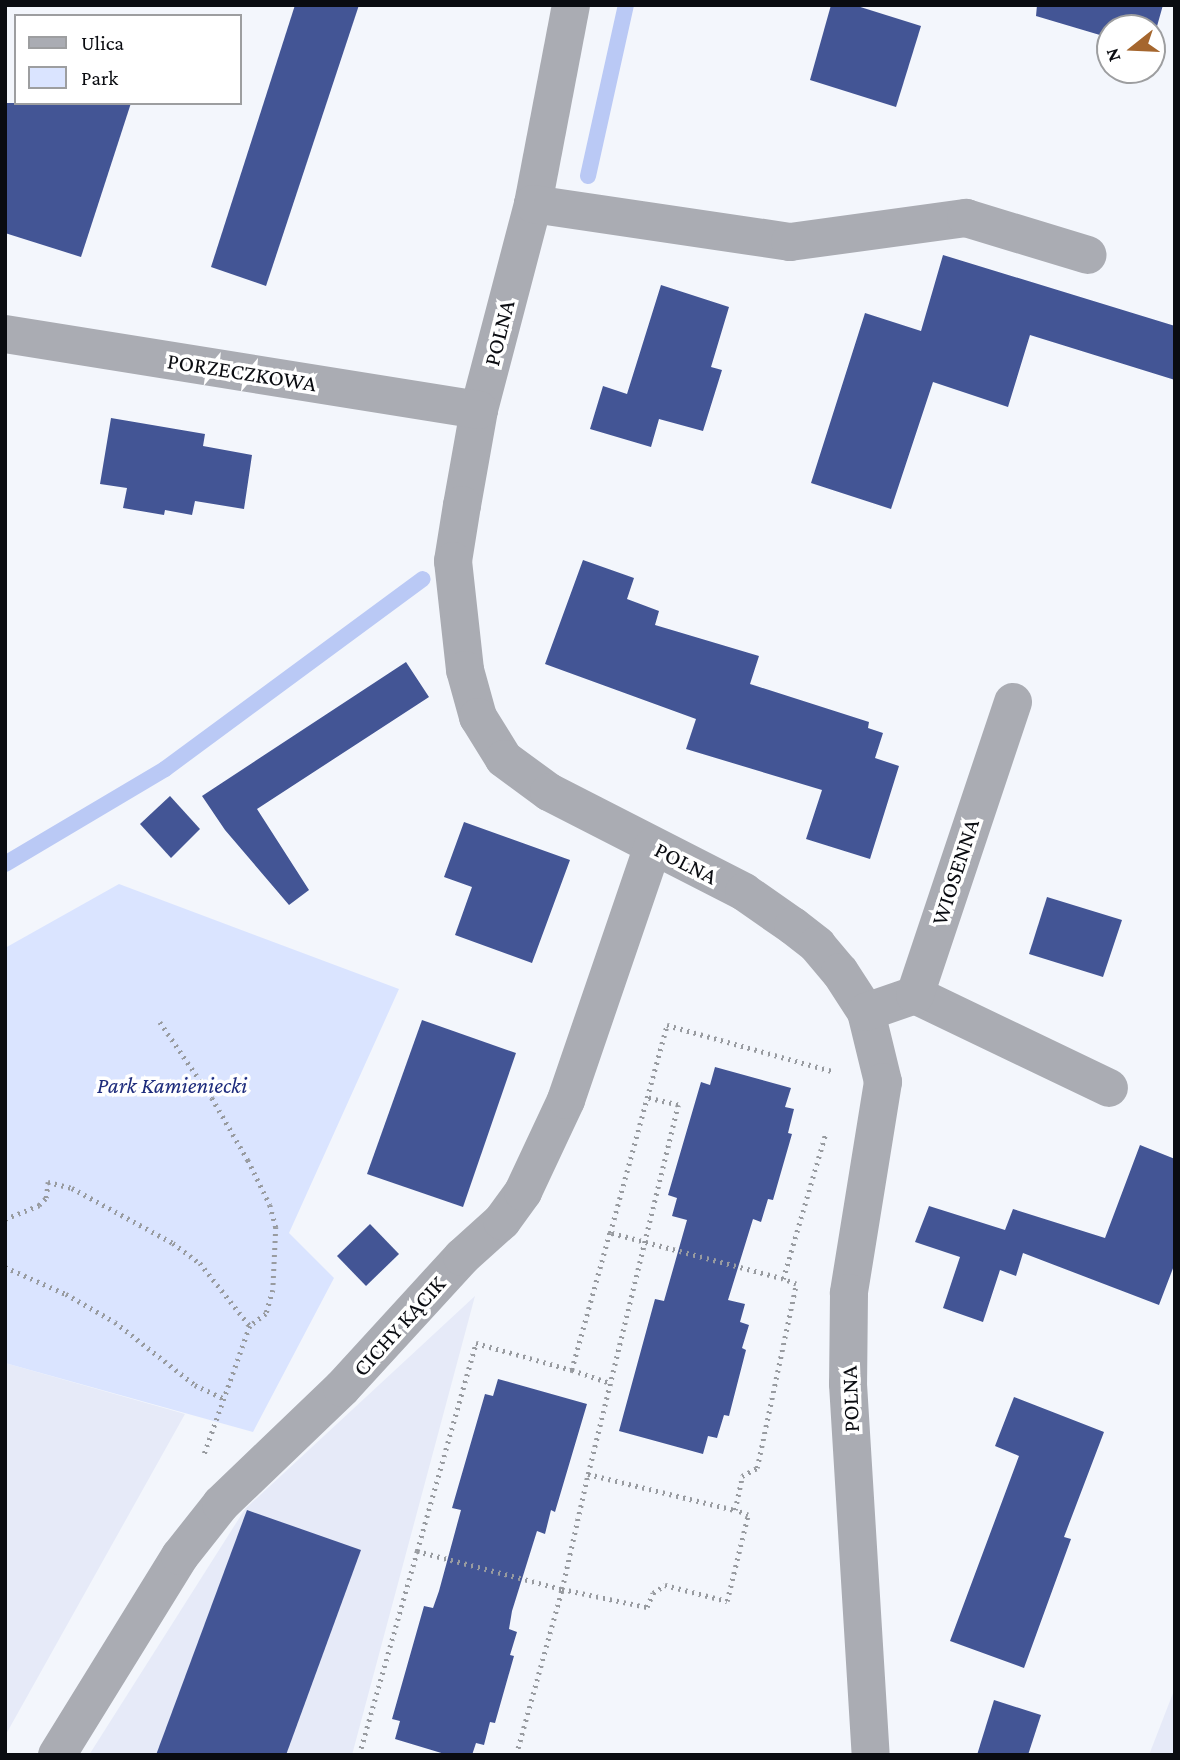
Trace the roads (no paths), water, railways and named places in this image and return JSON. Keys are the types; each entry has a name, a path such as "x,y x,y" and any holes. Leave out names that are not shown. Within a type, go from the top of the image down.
{"street":[{"name":"POLNA","path":"571,5 533,204 479,410 453,561 465,670 478,717 504,760 549,792 744,892 793,926 817,945 840,972 866,1012 883,1082 849,1293 848,1384 871,1755"},
{"path":"533,204 790,242 966,218 1088,255"},
{"name":"PORZECZKOWA","path":"5,334 479,410"},
{"name":"WIOSENNA","path":"915,995 1013,702"},
{"name":"CICHY KĄCIK","path":"57,1755 180,1556 221,1504 342,1388 462,1257 502,1221 523,1192 566,1100 653,846"},
{"path":"866,1012 915,995 1109,1088"}],"waterway":[{"path":"588,176 626,5"},
{"path":"5,864 165,769 423,579"}],"park label":[{"name":"Park Kamieniecki","path":"172,1085"}]}
